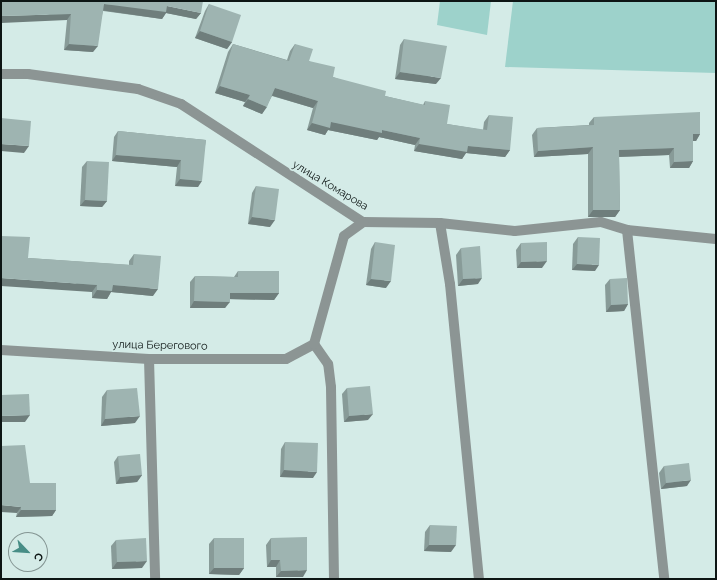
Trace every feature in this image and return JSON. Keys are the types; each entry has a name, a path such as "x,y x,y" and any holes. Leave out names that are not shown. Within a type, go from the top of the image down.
{"street":[{"name":"улица Комарова","path":"1,74 28,74 138,89 181,104 363,222 440,223 515,231 601,222 627,230 716,239"},
{"path":"334,579 331,386 328,364 314,344 344,236 363,222"},
{"path":"440,223 450,284 479,579"},
{"path":"627,230 664,579"},
{"name":"улица Берегового","path":"1,350 150,359 286,359 314,344"},
{"path":"150,359 155,579"}],"shaded area":[{"path":"440,1 491,1 487,35 437,25"},
{"path":"513,1 716,1 716,73 505,67"}],"building":[{"path":"1,1 203,1 201,13 167,6 166,12 104,4 98,46 69,44 71,14 1,16"},
{"path":"209,4 241,15 232,42 200,31"},
{"path":"404,39 447,46 441,78 400,72"},
{"path":"233,44 289,61 295,44 313,49 309,61 335,67 333,77 386,91 385,96 425,105 425,101 450,105 447,124 487,130 489,115 513,117 510,150 468,146 467,152 419,144 420,138 382,130 382,133 331,122 330,128 312,123 318,101 275,88 267,107 248,99 250,95 220,86"},
{"path":"700,112 700,134 693,134 693,161 674,162 674,148 619,150 620,210 593,210 593,147 538,151 537,128 594,125 594,117"},
{"path":"1,118 31,121 29,146 1,144"},
{"path":"118,131 206,140 202,181 180,179 181,160 116,155"},
{"path":"87,161 109,162 107,201 85,200"},
{"path":"256,186 279,189 275,220 252,217"},
{"path":"1,236 30,237 28,258 133,265 134,254 161,256 158,289 113,285 112,291 97,290 97,285 1,278"},
{"path":"578,237 600,238 599,265 577,264"},
{"path":"375,242 395,245 391,281 371,279"},
{"path":"547,242 547,261 521,262 521,243"},
{"path":"480,246 482,278 463,279 461,248"},
{"path":"238,271 279,271 279,293 230,293 230,302 194,301 195,276 238,277"},
{"path":"627,278 628,304 611,305 610,279"},
{"path":"370,386 373,414 349,416 347,388"},
{"path":"137,388 140,416 105,419 107,390"},
{"path":"29,394 30,415 1,416 1,395"},
{"path":"285,442 318,443 317,472 284,470"},
{"path":"25,445 30,483 56,483 56,510 21,510 21,507 1,505 1,446"},
{"path":"140,454 142,475 120,477 118,456"},
{"path":"689,463 691,480 666,483 664,466"},
{"path":"430,525 457,526 456,545 429,545"},
{"path":"307,537 307,570 281,571 280,560 271,560 271,538"},
{"path":"146,538 147,561 117,562 116,540"},
{"path":"214,538 244,538 244,568 214,568"}]}
